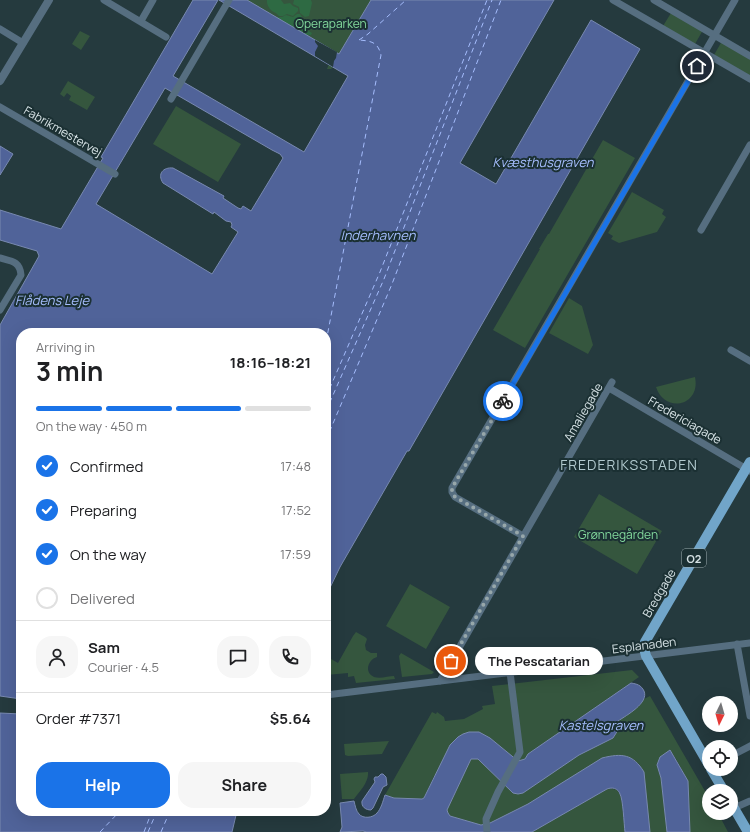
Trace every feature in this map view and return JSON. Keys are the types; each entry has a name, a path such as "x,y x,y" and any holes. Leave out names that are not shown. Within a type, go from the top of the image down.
{"main road":[{"name":"Bredgade","path":"646,656 644,648 645,642 749,467"},
{"path":"646,656 702,753"},
{"path":"738,816 748,832"}],"street":[{"path":"0,81 49,0"},
{"path":"104,0 166,37"},
{"path":"140,21 153,0"},
{"path":"171,98 229,0"},
{"path":"613,0 750,80"},
{"path":"654,0 750,56"},
{"path":"523,536 455,497 452,492 452,488 735,0"},
{"path":"0,29 23,43"},
{"name":"Fabrikmestervej","path":"0,107 115,174"},
{"path":"701,230 750,145"},
{"path":"0,258 17,264 20,268 21,275 0,310"},
{"path":"732,350 750,361"},
{"name":"Amaliegade","path":"440,681 610,385"},
{"name":"Fredericiagade","path":"610,385 749,467"},
{"name":"Esplanaden","path":"331,693 750,643"},
{"path":"737,644 750,716"},
{"path":"487,832 486,819 495,798 520,752 510,672"},
{"path":"738,752 750,746"},
{"path":"738,804 750,801"}],"green space":[{"name":"Operaparken","path":"247,0 371,0 339,54 337,53 333,67 331,69 327,69 334,51"},
{"path":"267,0 281,0 284,4 290,3 298,8 298,11 293,16 287,14 279,16 269,8"},
{"path":"294,0 311,0 312,3 309,16 305,17 300,13 299,7 293,4"},
{"path":"671,13 703,30 695,44 663,26"},
{"path":"300,14 302,17 300,23 301,26 312,33 311,35 308,36 276,17 286,15 293,17"},
{"path":"80,31 90,36 81,50 72,44"},
{"path":"722,41 750,58 750,77 714,55"},
{"path":"68,81 95,97 87,110 69,100 71,96 67,93 64,97 60,94"},
{"path":"176,106 241,144 218,182 153,144"},
{"path":"603,140 635,158 525,348 493,330"},
{"path":"632,192 664,210 662,214 666,217 657,232 619,243 611,239 613,236 608,233"},
{"path":"569,298 582,306 593,345 588,354 549,333"},
{"path":"695,377 693,395 688,400 681,403 667,401 661,396 656,387"},
{"name":"Grønnegården","path":"599,494 662,531 637,574 574,537"},
{"path":"410,584 450,607 426,649 386,626"},
{"path":"356,632 365,637 367,639 365,645 366,650 371,653 377,653 377,657 372,660 368,666 371,675 379,678 394,676 395,679 356,683 354,676 348,677 348,673 331,675 331,659 338,663"},
{"path":"401,653 434,672 432,674 402,677 399,656"},
{"path":"632,670 639,677 528,754 525,759 518,761 489,738 434,776 424,798 394,798 385,795 432,712 436,714 437,712 444,717 445,721 464,719 483,709 482,706 495,704 492,686"},
{"path":"650,696 702,786 702,820 722,820 728,832 690,832 688,781 670,750 657,765 661,778 667,832 650,832 643,772 639,764 631,758 528,804 490,823 481,825 450,816 448,813 447,810 471,759 478,758 513,793 579,755 613,738 618,730 618,721 639,706 644,699"},
{"path":"389,741 382,754 345,755 344,744"},
{"path":"368,772 366,783 354,799 342,799 340,774"},
{"path":"610,788 617,790 621,796 625,832 532,832 607,789"}],"water":[{"name":"Inderhavnen","path":"193,0 218,0 173,76 304,152 348,76 219,0 247,0 339,54 371,0 554,0 460,163 496,184 591,20 640,49 409,451 407,451 340,567 331,586 331,328 16,328 16,698 0,696 0,325 39,256 37,251 0,240 0,210 61,229 103,158 101,157","holes":["165,88 280,154 283,158 251,211 243,206 241,209 238,208 223,198 224,196 173,168 166,169 162,172 161,180 163,183 213,214 214,212 226,221 231,222 231,227 238,232 212,274 96,204"]},
{"path":"0,146 13,154 0,175"},
{"name":"Kastelsgraven","path":"631,683 642,687 645,695 640,704 632,712 618,721 618,730 613,738 579,755 523,793 518,794 513,793 478,759 471,759 447,810 450,816 481,825 490,823 528,804 602,758 621,755 631,758 644,772 650,832 625,832 621,797 618,790 611,788 532,832 340,832 342,827 340,803 354,801 356,810 359,814 363,817 368,817 375,815 382,805 385,795 394,798 424,798 450,745 463,734 469,732 479,732 490,738 518,761 525,759 528,754"},
{"path":"0,713 16,714 16,816 236,816 232,832 0,832"},
{"name":"Kastelsgraven","path":"670,750 688,781 690,832 667,832 661,778 657,765 660,757"},
{"path":"381,774 386,777 387,785 383,787 371,810 364,808 362,801 375,782 375,777 378,777"}],"pier":[{"path":"315,40 337,52 333,67 315,56 318,46"}],"ferry route":[{"path":"359,40 368,34 406,0"},
{"path":"331,385 380,272 487,0"},
{"path":"331,400 384,279 492,0"},
{"path":"331,428 392,284 501,0"},
{"path":"329,328 381,55 376,45 367,41 359,40"},
{"path":"100,832 115,816"},
{"path":"144,832 150,816"},
{"path":"148,832 155,816"},
{"path":"161,832 168,816"}],"way so far":[{"path":"451,661 523,536 455,497 452,492 452,488 503,401"}],"place":[{"name":"The Pescatarian","path":"451,661"}],"district":[{"name":"FREDERIKSSTADEN","path":"629,464"}],"route":[{"path":"503,401 697,66"}],"water label":[{"name":"Kvæsthusgraven","path":"543,162"},
{"name":"Flådens Leje","path":"52,300"}]}
